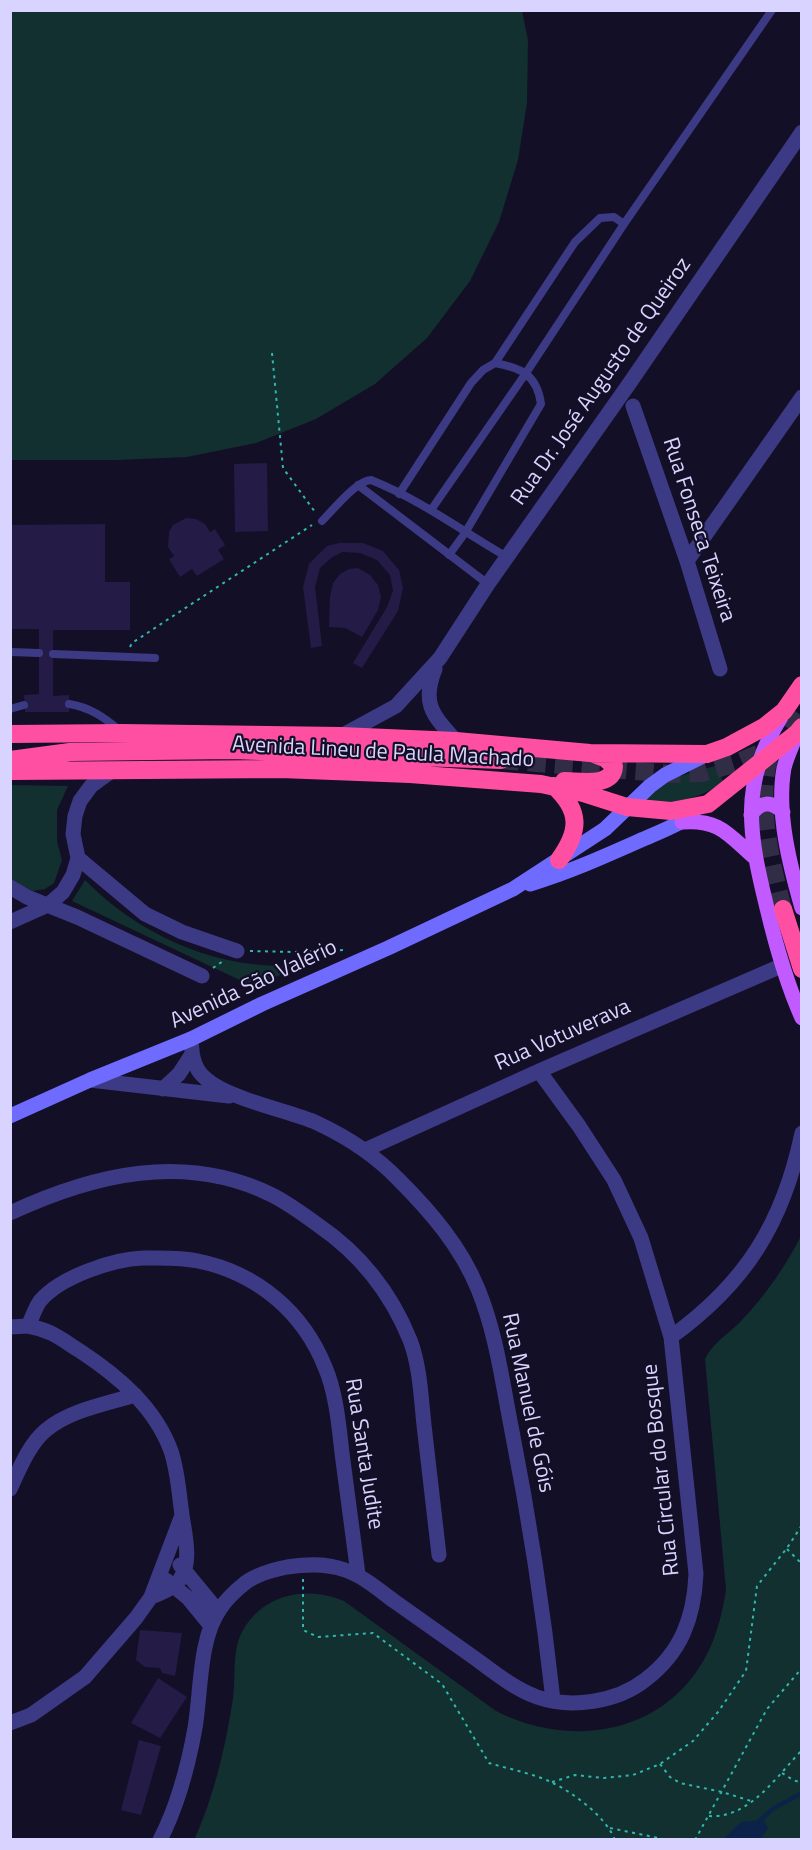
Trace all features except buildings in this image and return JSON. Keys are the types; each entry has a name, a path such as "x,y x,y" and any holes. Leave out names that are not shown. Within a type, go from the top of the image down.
{"highway":[{"path":"784,711 801,685"},
{"name":"Avenida Lineu de Paula Machado","path":"10,734 341,736 456,741 590,753 707,754 727,747 747,736 784,711"},
{"name":"Avenida Lineu de Paula Machado","path":"10,771 281,769 410,774 548,785 627,807 671,811 708,804 760,757 799,730"},
{"path":"10,740 70,752"},
{"path":"10,760 70,752 232,750 501,760"},
{"path":"548,785 605,780 611,776 614,766 612,762 590,753"},
{"path":"548,785 568,801 576,821 573,838 560,860"},
{"path":"792,908 801,969"}],"main road":[{"path":"784,711 760,757 752,795 751,815 754,856 781,966 801,1018"},
{"path":"792,908 782,790 785,765 799,730"},
{"name":"Avenida São Valério","path":"10,1116 90,1080 191,1047 262,1004 513,889 605,829 650,786 665,775 707,754"},
{"path":"751,815 758,806 766,803 776,805 783,812"},
{"name":"Avenida São Valério","path":"513,889 553,877 682,822 708,804"},
{"path":"682,822 706,822 714,825 754,856"}],"street":[{"name":"Rua Dr. José Augusto de Queiroz","path":"440,658 488,584 629,384 801,132"},
{"path":"687,561 801,397"},
{"name":"Rua Fonseca Teixeira","path":"633,406 687,561 720,669"},
{"path":"341,736 396,706 440,658"},
{"path":"440,658 430,681 428,698 434,715 456,741"},
{"path":"10,922 48,905 63,892 73,875 78,858 73,834 80,801 91,786 113,770"},
{"path":"78,858 145,914 182,932 237,951"},
{"path":"10,887 27,897 202,976"},
{"name":"Rua Votuverava","path":"365,1150 539,1071 781,966"},
{"path":"163,1089 179,1074 191,1047"},
{"name":"Rua Manuel de Góis","path":"191,1047 198,1071 213,1084 238,1096 318,1124 365,1150 427,1208 458,1251 478,1288 492,1330 522,1483 546,1636 553,1700"},
{"path":"539,1071 614,1180 641,1238 672,1337"},
{"name":"Rua Manuel de Góis","path":"90,1080 238,1096"},
{"name":"Rua Circular do Bosque","path":"160,1839 178,1799 195,1727 203,1662 211,1626 218,1611 229,1597 248,1581 270,1570 303,1564 325,1565 358,1575 498,1675 537,1697 583,1703 604,1700 641,1684 670,1657 681,1640 695,1598 695,1557 672,1337 701,1316 724,1293 746,1266 765,1237 783,1201 795,1163 801,1133"},
{"path":"10,1213 80,1185 109,1177 181,1171 215,1175 256,1188 296,1209 332,1235 354,1255 385,1290 411,1342 421,1387 439,1555"},
{"name":"Rua Santa Judite","path":"28,1326 40,1302 61,1283 110,1264 136,1258 197,1260 225,1268 272,1293 310,1336 326,1369 338,1418 358,1575"},
{"path":"10,1327 28,1326 47,1330 109,1370 135,1395 156,1424 171,1451 182,1515 186,1553 184,1571 174,1586 151,1598"},
{"path":"10,1489 32,1446 45,1431 63,1419 82,1411 135,1395"},
{"path":"10,1723 31,1714 85,1677 124,1633 151,1598 182,1515"},
{"path":"166,1558 178,1563 218,1611"},
{"path":"159,1575 196,1607 211,1626"}],"lane":[{"path":"431,510 772,10"},
{"path":"399,494 471,383 483,370 495,363 576,242 600,218 614,218 624,224"},
{"path":"449,555 465,533 541,404 539,388 526,373 513,366 495,363"},
{"path":"321,520 364,480 371,480 431,510 507,557"},
{"path":"358,485 488,584"},
{"path":"10,652 39,653"},
{"path":"52,654 155,658"},
{"path":"69,704 104,717 122,733"},
{"path":"10,709 24,705"}],"path":[{"path":"124,657 132,644 321,520 283,468 272,353"},
{"path":"202,976 237,951 353,950"},
{"path":"552,1782 575,1775 604,1778 633,1775 660,1764 693,1741 718,1712 746,1671 758,1586 801,1526"},
{"path":"787,1548 801,1564"},
{"path":"303,1564 303,1630 318,1637 373,1634 442,1684 489,1764 552,1782 586,1805 610,1827 615,1839"},
{"path":"695,1839 767,1709 801,1668"},
{"path":"709,1816 720,1817 740,1811 782,1773 801,1750"},
{"path":"660,1764 670,1777 680,1783 751,1801"},
{"path":"782,1773 801,1783"},
{"path":"610,1827 668,1839"}],"green space":[{"path":"10,11 522,11 528,40 527,103 518,160 499,222 470,281 427,338 375,384 316,419 256,443 187,457 117,460 11,460"},
{"path":"715,766 723,782 704,793 673,802 640,802 673,778"},
{"path":"11,785 68,786 57,810 57,841 62,860 54,883 45,889 32,891 11,881"},
{"path":"85,880 131,918 157,934 184,946 242,963 272,966 302,965 261,984 246,983 72,901"},
{"path":"801,1236 801,1839 194,1840 208,1806 227,1734 238,1641 250,1620 260,1610 286,1596 315,1594 344,1601 496,1711 522,1722 549,1729 576,1731 602,1729 628,1723 653,1712 675,1696 694,1675 706,1656 719,1624 726,1590 705,1359 712,1348 741,1321 766,1291"}],"water":[{"path":"764,1820 768,1828 761,1839 723,1839 741,1822"}],"waterway":[{"path":"757,1823 774,1808 802,1793"}],"tunnel":[{"path":"783,909 766,829 764,787 772,749 802,701"},
{"path":"501,760 671,774 703,773 736,763 772,748"}]}
